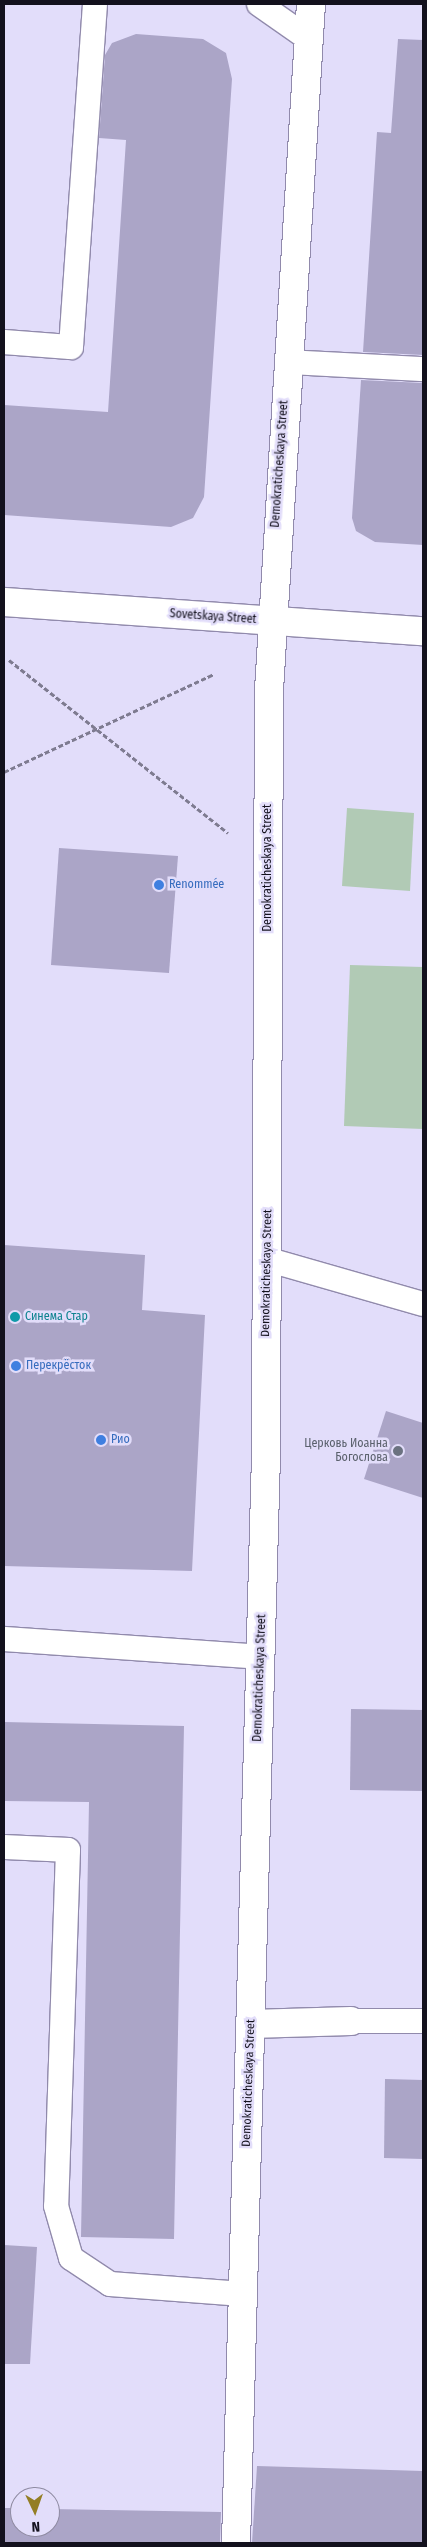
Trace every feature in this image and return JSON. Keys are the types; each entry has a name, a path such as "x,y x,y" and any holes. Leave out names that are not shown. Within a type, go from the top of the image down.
{"street":[{"name":"Demokraticheskaya Street","path":"236,2543 261,1657 271,621 311,4"},
{"name":"Sovetskaya Street","path":"4,602 423,631"},
{"path":"251,2024 351,2021"}],"lane":[{"path":"4,342 71,347 95,4"},
{"path":"259,4 309,39"},
{"path":"288,362 423,369"},
{"path":"266,1259 423,1304"},
{"path":"4,1639 261,1657"},
{"path":"4,1846 68,1850 56,2206 70,2258 110,2284 243,2294"},
{"path":"351,2021 423,2021"}],"path":[{"path":"9,660 94,730 228,833"},
{"path":"4,772 214,674"}],"green space":[{"path":"347,808 414,813 410,891 342,886"},
{"path":"350,965 423,967 423,1129 344,1126"}],"building":[{"path":"136,34 203,39 226,53 232,79 204,497 193,518 171,527 4,515 4,405 108,412 126,140 99,138 105,55 112,43"},
{"path":"398,39 423,40 423,355 363,352 377,132 391,133"},
{"path":"361,380 423,383 423,545 375,542 356,531 352,518"},
{"path":"59,848 178,856 169,973 51,965"},
{"name":"Рио","path":"4,1245 145,1255 142,1310 205,1315 192,1571 4,1566"},
{"name":"Церковь Иоанна Богослова","path":"386,1411 423,1423 423,1498 364,1479"},
{"path":"351,1709 423,1710 423,1791 350,1790"},
{"path":"4,1722 184,1726 174,2239 81,2237 89,1802 4,1801"},
{"path":"385,2079 423,2080 423,2159 384,2158"},
{"path":"4,2245 37,2247 30,2364 4,2364"},
{"path":"257,2466 423,2471 423,2543 252,2543"},
{"path":"4,2508 10,2508 10,2537 60,2537 60,2509 221,2512 220,2543 4,2543"}],"place":[{"name":"Renommée","path":"159,885"},
{"name":"Синема Стар","path":"15,1317"},
{"name":"Перекрёсток","path":"16,1366"},
{"name":"Рио","path":"101,1440"},
{"name":"Церковь Иоанна Богослова","path":"398,1451"}]}
